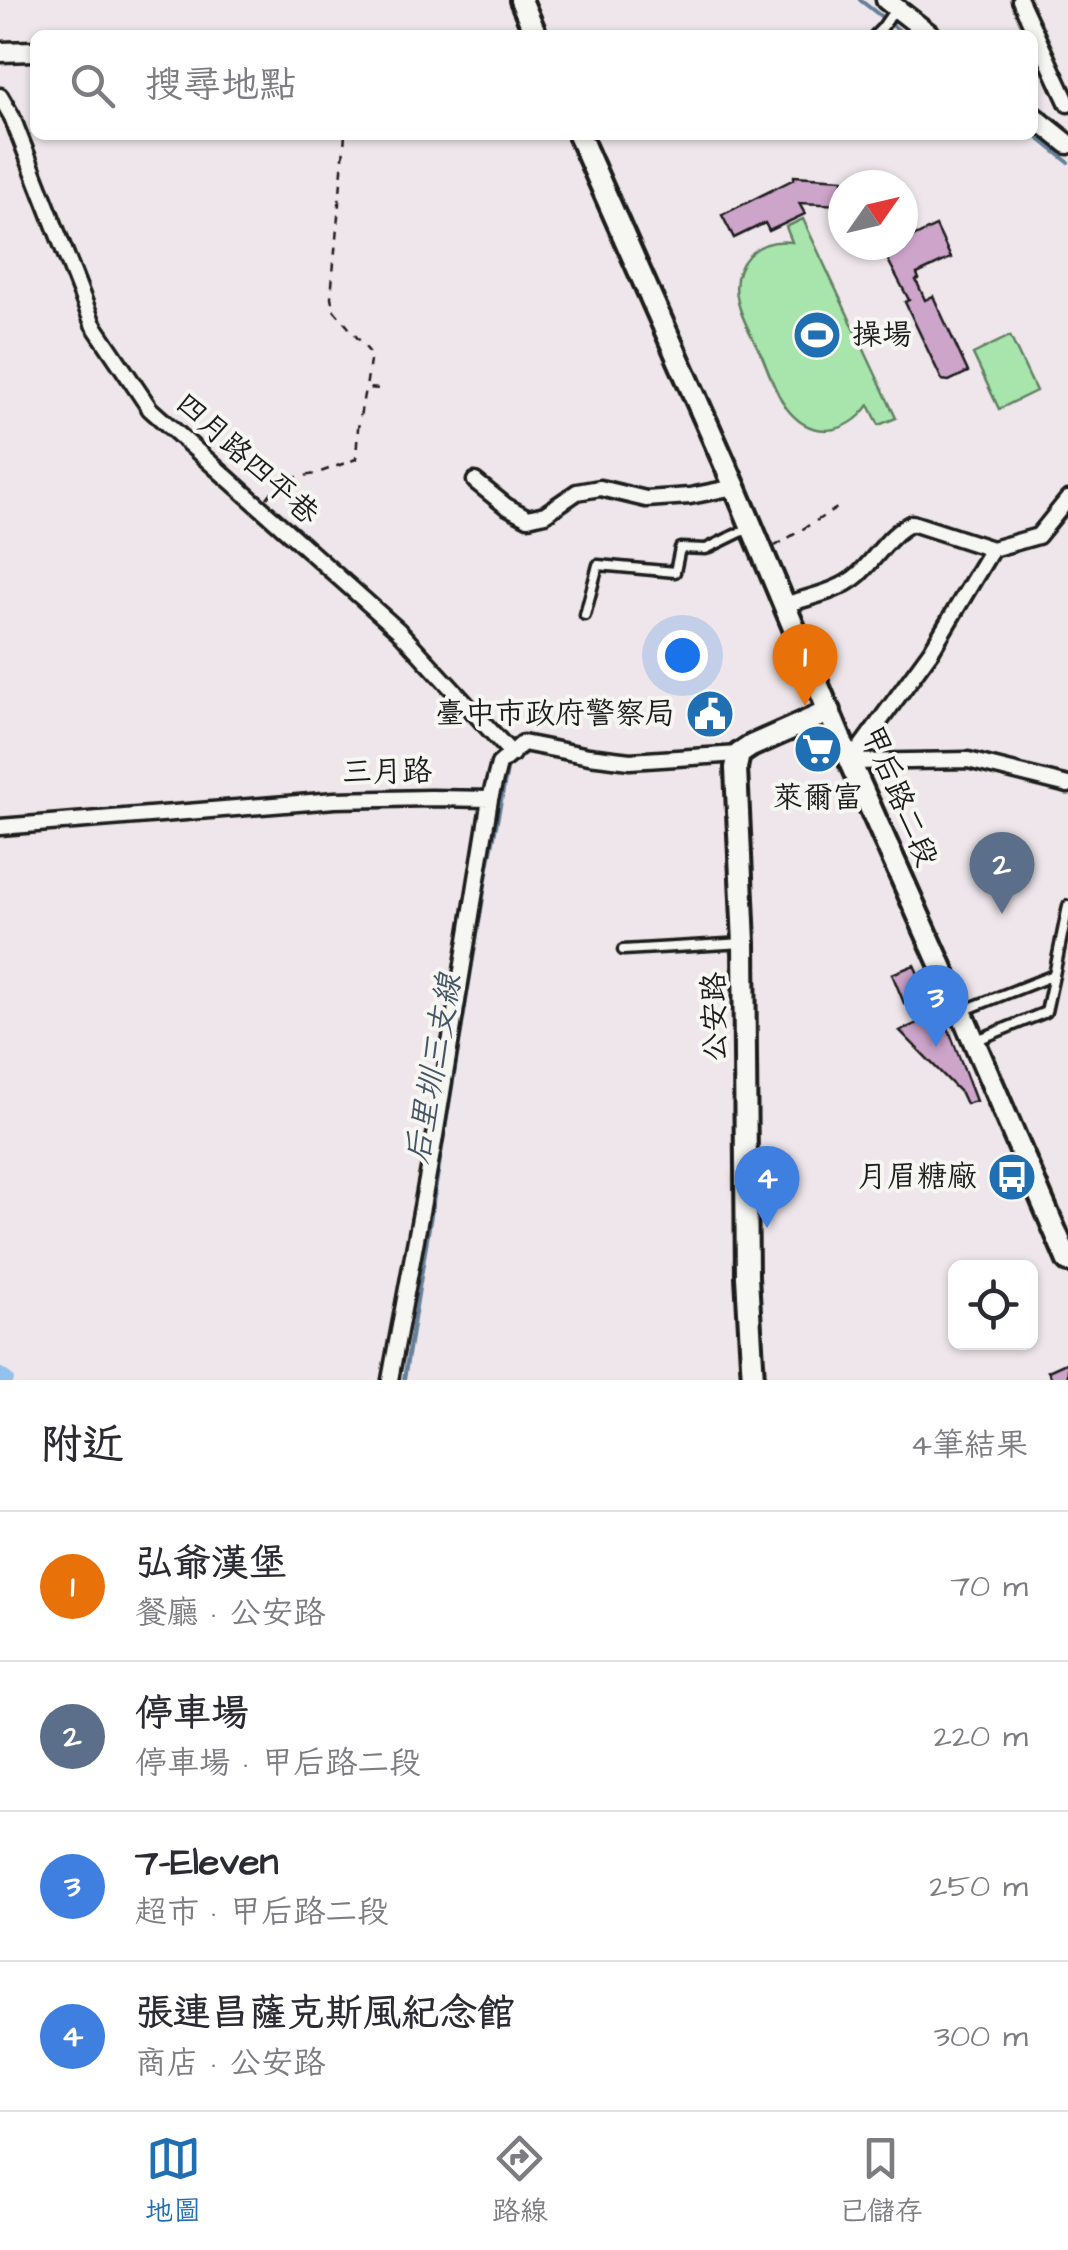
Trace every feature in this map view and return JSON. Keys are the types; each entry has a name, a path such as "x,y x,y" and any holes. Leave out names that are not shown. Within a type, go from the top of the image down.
{"main road":[{"path":"520,0 534,30"},
{"name":"甲后路二段","path":"580,140 735,487 850,762 1068,1260"},
{"path":"740,754 830,712"},
{"name":"公安路","path":"740,754 736,768 744,943 752,1380"}],"street":[{"path":"1020,0 1034,30"},
{"path":"891,4 925,30"},
{"path":"1038,39 1068,104"},
{"path":"0,52 30,51"},
{"name":"四月路四平巷","path":"0,96 12,117 94,324 150,410 398,630 512,754"},
{"path":"1038,120 1068,144"},
{"path":"475,481 528,518 545,514 577,492 600,488 646,498 690,496 735,487"},
{"path":"784,605 835,589 856,577 901,528 912,523 992,549 1038,536 1068,499"},
{"path":"850,762 930,651 992,549"},
{"path":"390,1380 499,764 524,743 630,761 740,754"},
{"path":"850,762 968,760 1068,784"},
{"name":"三月路","path":"0,827 335,800 490,799"}],"lane":[{"path":"880,30 891,4"},
{"path":"584,614 598,565 676,572 680,548 706,550 751,527"},
{"path":"973,1042 1046,1012 1068,906"},
{"path":"623,950 744,943"},
{"path":"961,1011 1054,975"}],"path":[{"path":"260,507 281,480 315,474 356,459 371,354 333,309 331,298 344,140"},
{"path":"366,388 382,389"},
{"path":"763,554 842,505"}],"green space":[{"path":"803,219 896,418 879,425 869,405 839,428 816,429 795,417 775,388 739,306 737,280 749,255 769,243 792,242 786,227"},
{"path":"1010,336 1036,391 999,409 973,354"}],"building":[{"path":"828,178 828,204 799,203 805,214 769,231 765,223 734,238 722,215 794,179"},
{"path":"936,226 951,258 917,274 916,280 925,300 933,296 968,372 949,381 942,380 888,260 918,260 918,235"},
{"path":"914,965 927,993 904,1003 892,974"},
{"path":"942,1012 976,1101 966,1104 961,1093 900,1031"},
{"path":"1068,1362 1068,1380 1053,1380 1048,1371"}],"waterway":[{"path":"860,0 899,30"},
{"path":"1038,138 1068,162"},
{"name":"后里圳三支線","path":"404,1380 508,765"},
{"path":"0,1375 7,1380"}],"place":[{"name":"操場","path":"817,335"},
{"name":"弘爺漢堡","path":"805,706"},
{"name":"臺中市政府警察局","path":"710,714"},
{"name":"萊爾富","path":"818,749"},
{"name":"停車場","path":"1002,914"},
{"name":"7-Eleven","path":"936,1047"},
{"name":"月眉糖廠","path":"1012,1177"},
{"name":"張連昌薩克斯風紀念館","path":"767,1228"}]}
